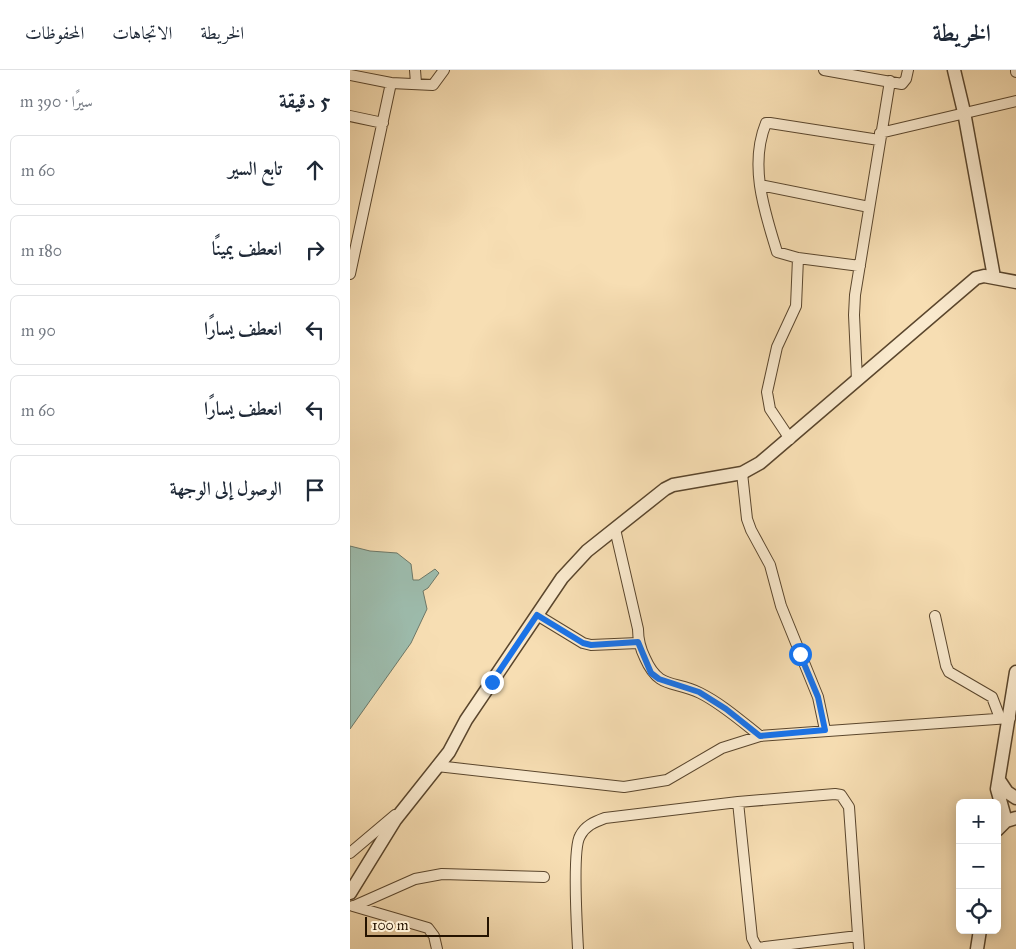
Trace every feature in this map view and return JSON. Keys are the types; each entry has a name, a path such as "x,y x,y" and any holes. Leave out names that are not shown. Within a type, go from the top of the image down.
{"street":[{"path":"415,70 416,83"},
{"path":"350,75 391,83 433,85 444,70"},
{"path":"824,70 904,83 908,70"},
{"path":"954,70 964,112 994,277"},
{"path":"857,380 854,314 869,207 890,81"},
{"path":"350,274 391,83"},
{"path":"860,266 798,258 776,252 758,170 760,138 766,123 880,136 964,112 1016,101"},
{"path":"350,116 383,123"},
{"path":"760,185 869,207"},
{"path":"790,439 770,409 767,392 777,347 796,306 798,258"},
{"path":"350,893 407,804 449,752 466,720 562,578 587,551 664,489 673,485 742,473 760,463 969,283 984,276 1016,282"},
{"path":"742,473 747,519 774,574 781,606 818,697 825,730"},
{"path":"615,530 638,629 638,642 651,673 659,679 699,692 726,709 760,736"},
{"path":"537,615 583,643 591,645 638,642"},
{"path":"935,616 949,672 992,697 1009,713"},
{"path":"998,799 997,790 1016,672"},
{"path":"437,766 624,787 639,786 667,780 722,748 760,736 1009,713"},
{"path":"999,780 1007,792 1016,798"},
{"path":"578,949 576,847 584,830 593,822 604,818 738,802 835,794 841,795 849,807 859,949"},
{"path":"738,802 752,938 757,948 858,936"},
{"path":"350,854 407,804"},
{"path":"1001,809 1016,804"},
{"path":"1001,811 1006,823"},
{"path":"352,906 416,879 436,875 544,877"},
{"path":"352,906 428,928 434,936 437,949"},
{"path":"969,949 971,934"},
{"path":"977,949 979,934"}],"shaded area":[{"path":"350,546 370,551 397,553 411,564 413,580 419,580 435,569 439,573 428,588 423,591 427,609 411,643 350,729"}],"route":[{"path":"492,682 537,615 583,643 591,645 638,642 651,673 659,679 699,692 726,709 760,736 825,730 818,697 800,654"}]}
